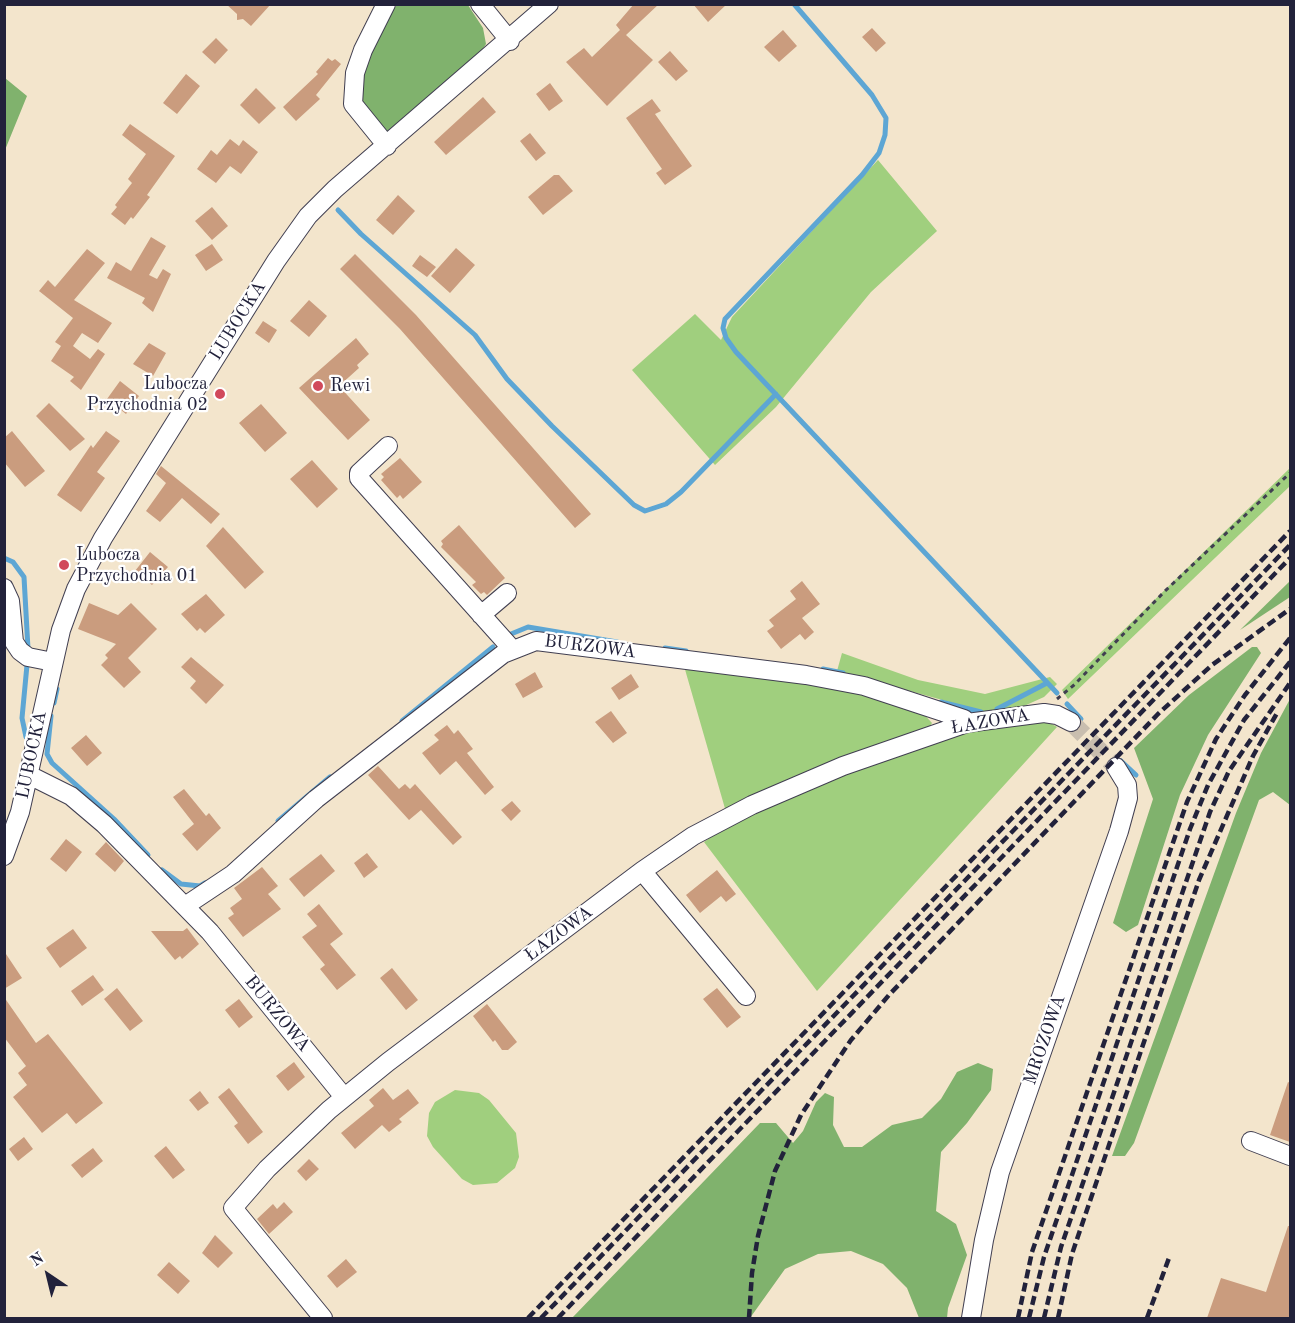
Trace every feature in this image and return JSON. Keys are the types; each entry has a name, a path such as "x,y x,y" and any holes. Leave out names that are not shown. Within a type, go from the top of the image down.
{"street":[{"path":"386,4 363,50 355,73 353,104 387,146"},
{"path":"480,4 510,41"},
{"name":"LUBOCKA","path":"4,856 29,775 52,663 67,610 92,557 279,256 295,232 321,202 510,41 549,4"},
{"path":"388,446 359,472 359,478 512,649"},
{"path":"4,588 10,601 14,642 28,657 52,663"},
{"path":"481,615 507,593"},
{"name":"BURZOWA","path":"185,906 233,874 324,793 512,649 536,641 556,641 806,675 864,686 964,719 967,723"},
{"name":"ŁAZOWA","path":"322,1318 233,1208 267,1169 345,1097 388,1062 642,871 693,836 752,805 843,766 967,723 1044,713 1057,715 1071,722"},
{"name":"MROZOWA","path":"972,1310 1000,1172 1119,831 1128,791 1127,784 1116,767"},
{"name":"BURZOWA","path":"29,775 71,796 104,824 185,906 210,932 345,1097"},
{"path":"642,871 746,996"},
{"path":"1251,1141 1290,1156"}],"path":[{"path":"1062,694 1074,685 1165,591 1290,474"}],"green space":[{"path":"397,5 468,5 483,28 486,44 480,53 381,138 353,104 373,30"},
{"path":"5,78 27,96 5,150"},
{"path":"878,160 937,231 871,292 776,407 715,465 632,370 695,314 721,340 732,317"},
{"path":"1290,468 1290,486 1068,699 1062,690"},
{"path":"1290,581 1290,597 1240,630"},
{"path":"1252,647 1257,647 1261,653 1208,735 1180,795 1138,925 1126,932 1113,923 1153,799 1134,748 1189,695"},
{"path":"842,653 918,680 985,694 1050,677 1057,684 1044,697 1013,711 986,712 837,671"},
{"path":"684,666 809,680 920,710 932,723 928,729 726,812"},
{"path":"1290,699 1290,805 1273,792 1259,800 1134,1143 1125,1156 1112,1156 1236,813 1261,753"},
{"path":"1042,718 1057,727 817,991 704,842 739,817 811,786 980,727"},
{"path":"978,1063 993,1069 991,1090 967,1123 941,1152 936,1211 956,1224 967,1255 948,1308 947,1318 919,1318 907,1288 883,1264 851,1251 818,1254 785,1269 750,1318 572,1318 760,1123 776,1123 793,1143 803,1131 816,1102 825,1093 834,1097 833,1125 844,1147 862,1147 892,1125 922,1118 941,1099 957,1072"},
{"path":"455,1090 479,1093 489,1100 516,1133 519,1157 515,1168 497,1183 473,1185 462,1179 433,1147 427,1136 429,1113 435,1102"}],"building":[{"path":"226,4 271,4 251,26 243,19 237,20 237,14"},
{"path":"634,4 659,4 626,35 653,60 607,106 566,62 584,48 592,57 620,30 616,25"},
{"path":"693,4 727,4 708,22"},
{"path":"872,28 886,43 876,52 862,37"},
{"path":"783,30 797,46 779,62 764,47"},
{"path":"216,38 228,50 215,64 202,52"},
{"path":"670,51 688,71 676,81 658,62"},
{"path":"328,58 332,61 335,59 341,64 316,95 320,99 296,121 283,107 318,74 316,72"},
{"path":"186,74 200,86 177,114 163,103"},
{"path":"550,83 563,101 549,111 536,94"},
{"path":"256,88 276,108 259,124 240,105"},
{"path":"483,97 496,112 446,155 434,142"},
{"path":"652,99 661,111 655,114 692,166 665,185 656,173 662,169 626,118"},
{"path":"130,124 175,156 147,195 150,197 133,219 131,217 125,225 111,214 132,183 128,179 146,154 122,135"},
{"path":"530,133 546,153 536,161 520,141"},
{"path":"230,139 239,146 243,140 258,152 241,174 230,166 216,183 197,169 211,150 217,155"},
{"path":"554,175 559,175 573,191 543,215 528,197"},
{"path":"398,195 415,211 393,235 376,220"},
{"path":"212,207 228,226 212,240 195,221"},
{"path":"151,237 166,246 149,275 157,279 163,269 171,274 153,312 142,303 145,298 107,278 116,262 131,271"},
{"path":"212,244 223,260 206,271 195,255"},
{"path":"456,248 475,265 450,293 431,276"},
{"path":"87,249 105,263 74,300 112,323 98,343 82,333 73,346 90,359 98,349 105,354 81,390 70,381 74,377 51,361 61,346 55,342 73,318 39,291 48,280 55,287"},
{"path":"355,254 416,315 591,514 575,528 400,329 340,269"},
{"path":"420,255 436,267 427,277 412,266"},
{"path":"309,300 327,316 309,337 290,321"},
{"path":"263,321 277,330 269,343 255,333"},
{"path":"356,338 369,354 357,365 359,368 339,386 370,420 348,440 299,388"},
{"path":"149,343 166,353 153,376 133,364"},
{"path":"120,381 139,396 126,414 107,399"},
{"path":"49,403 85,439 70,451 36,416"},
{"path":"261,404 287,433 265,452 239,423"},
{"path":"12,431 45,471 25,487 4,462 4,438"},
{"path":"106,431 120,441 97,472 105,478 81,512 57,495 91,445 93,448"},
{"path":"400,458 422,482 403,499 400,495 397,498 381,480 384,477 381,474"},
{"path":"312,460 338,489 317,508 290,479"},
{"path":"161,466 220,514 211,524 182,498 160,522 146,511 166,483 156,474"},
{"path":"459,525 505,578 487,595 484,592 481,594 472,585 476,582 441,547 443,544 441,541"},
{"path":"223,527 264,572 245,589 206,546"},
{"path":"150,552 168,567 152,585 135,571"},
{"path":"802,581 820,604 802,618 814,632 805,640 800,634 781,649 767,631 774,626 769,620 796,599 790,591"},
{"path":"206,594 225,615 205,633 200,628 197,631 181,614"},
{"path":"89,603 118,615 131,603 157,629 128,658 141,672 124,688 101,665 108,658 105,655 116,644 78,629"},
{"path":"191,657 224,685 206,704 190,688 196,681 181,667"},
{"path":"535,672 543,687 523,698 515,684"},
{"path":"631,674 639,687 619,700 611,688"},
{"path":"611,711 627,733 613,743 595,722"},
{"path":"447,725 454,734 458,730 473,749 467,753 494,787 485,795 456,761 440,775 422,753 439,740 434,735"},
{"path":"86,735 102,753 87,766 71,748"},
{"path":"378,766 399,789 405,784 410,789 415,784 462,837 453,845 421,810 409,820 368,775"},
{"path":"184,789 206,816 209,813 221,828 197,851 182,834 194,824 173,797"},
{"path":"512,801 521,811 511,821 501,810"},
{"path":"66,839 82,852 66,872 50,859"},
{"path":"106,842 124,861 115,872 95,854"},
{"path":"367,853 378,867 364,878 354,863"},
{"path":"321,854 335,871 304,897 289,879"},
{"path":"262,867 278,886 268,894 281,909 243,937 228,918 234,914 230,908 242,899 234,888"},
{"path":"717,870 736,894 726,902 721,896 700,913 686,895"},
{"path":"319,904 343,934 330,944 356,975 337,990 320,969 325,965 302,937 317,926 307,914"},
{"path":"187,928 199,944 182,959 180,956 175,960 151,931 183,931"},
{"path":"73,929 87,948 60,968 46,948"},
{"path":"4,951 22,978 4,989"},
{"path":"392,968 418,1000 406,1010 380,978"},
{"path":"93,975 104,990 82,1006 71,991"},
{"path":"117,988 143,1021 130,1031 104,999"},
{"path":"717,988 741,1017 727,1028 703,999"},
{"path":"4,997 36,1043 48,1034 103,1103 76,1124 67,1113 42,1133 13,1097 27,1085 18,1073 26,1066 4,1037"},
{"path":"239,999 253,1017 239,1028 225,1010"},
{"path":"487,1004 517,1042 508,1050 502,1050 495,1040 493,1042 473,1016"},
{"path":"294,1062 305,1077 288,1091 276,1076"},
{"path":"1288,1082 1290,1083 1290,1142 1270,1135"},
{"path":"229,1088 263,1132 248,1144 234,1126 238,1123 218,1097"},
{"path":"383,1088 393,1100 408,1089 419,1103 399,1119 402,1122 389,1132 382,1125 355,1149 341,1133 374,1106 369,1100"},
{"path":"200,1091 209,1103 198,1111 189,1100"},
{"path":"24,1137 33,1149 18,1161 9,1149"},
{"path":"166,1146 185,1170 173,1179 154,1156"},
{"path":"93,1148 103,1161 82,1178 71,1165"},
{"path":"309,1159 319,1169 306,1181 297,1171"},
{"path":"284,1202 293,1212 269,1234 257,1219 273,1204 277,1209"},
{"path":"1288,1226 1290,1226 1290,1318 1207,1318 1221,1278 1266,1292"},
{"path":"215,1235 233,1253 218,1268 202,1253"},
{"path":"346,1259 357,1272 337,1288 327,1276"},
{"path":"169,1262 190,1281 178,1294 157,1275"}],"waterway":[{"path":"794,4 872,95 886,118 885,135 879,153 862,175 725,319 723,328 726,338 736,352 1057,693"},
{"path":"338,210 361,234 475,335 507,379 552,426 634,505 645,511 666,504 681,492 776,394"},
{"path":"4,558 13,562 24,577 28,649"},
{"path":"511,634 528,627 617,642"},
{"path":"402,721 493,647"},
{"path":"665,648 686,651"},
{"path":"26,737 22,718 27,665"},
{"path":"823,669 843,673"},
{"path":"997,709 1047,683"},
{"path":"54,703 57,689"},
{"path":"941,702 981,712"},
{"path":"1067,704 1081,719"},
{"path":"51,716 47,754 52,763 114,819 148,855"},
{"path":"1121,761 1136,775"},
{"path":"278,821 330,777"},
{"path":"162,870 181,884 200,886 205,883"}],"tunnel":[{"path":"1071,722 1116,767"}],"railway":[{"path":"528,1318 1290,531"},
{"path":"541,1318 1290,545"},
{"path":"558,1318 1290,558"},
{"path":"749,1318 752,1273 758,1236 775,1171 801,1115 851,1040 889,995 1158,714 1212,665 1290,609"},
{"path":"1018,1318 1032,1252 1187,802 1216,739 1245,695 1290,638"},
{"path":"1029,1318 1044,1257 1190,829 1208,785 1244,720 1290,662"},
{"path":"1044,1318 1061,1247 1210,812 1229,771 1290,683"},
{"path":"1058,1318 1072,1254 1199,880 1253,756 1277,713"},
{"path":"1147,1318 1169,1258"}],"place":[{"name":"Rewi","path":"318,386"},
{"name":"Lubocza Przychodnia 02","path":"220,394"},
{"name":"Lubocza Przychodnia 01","path":"64,565"}]}
